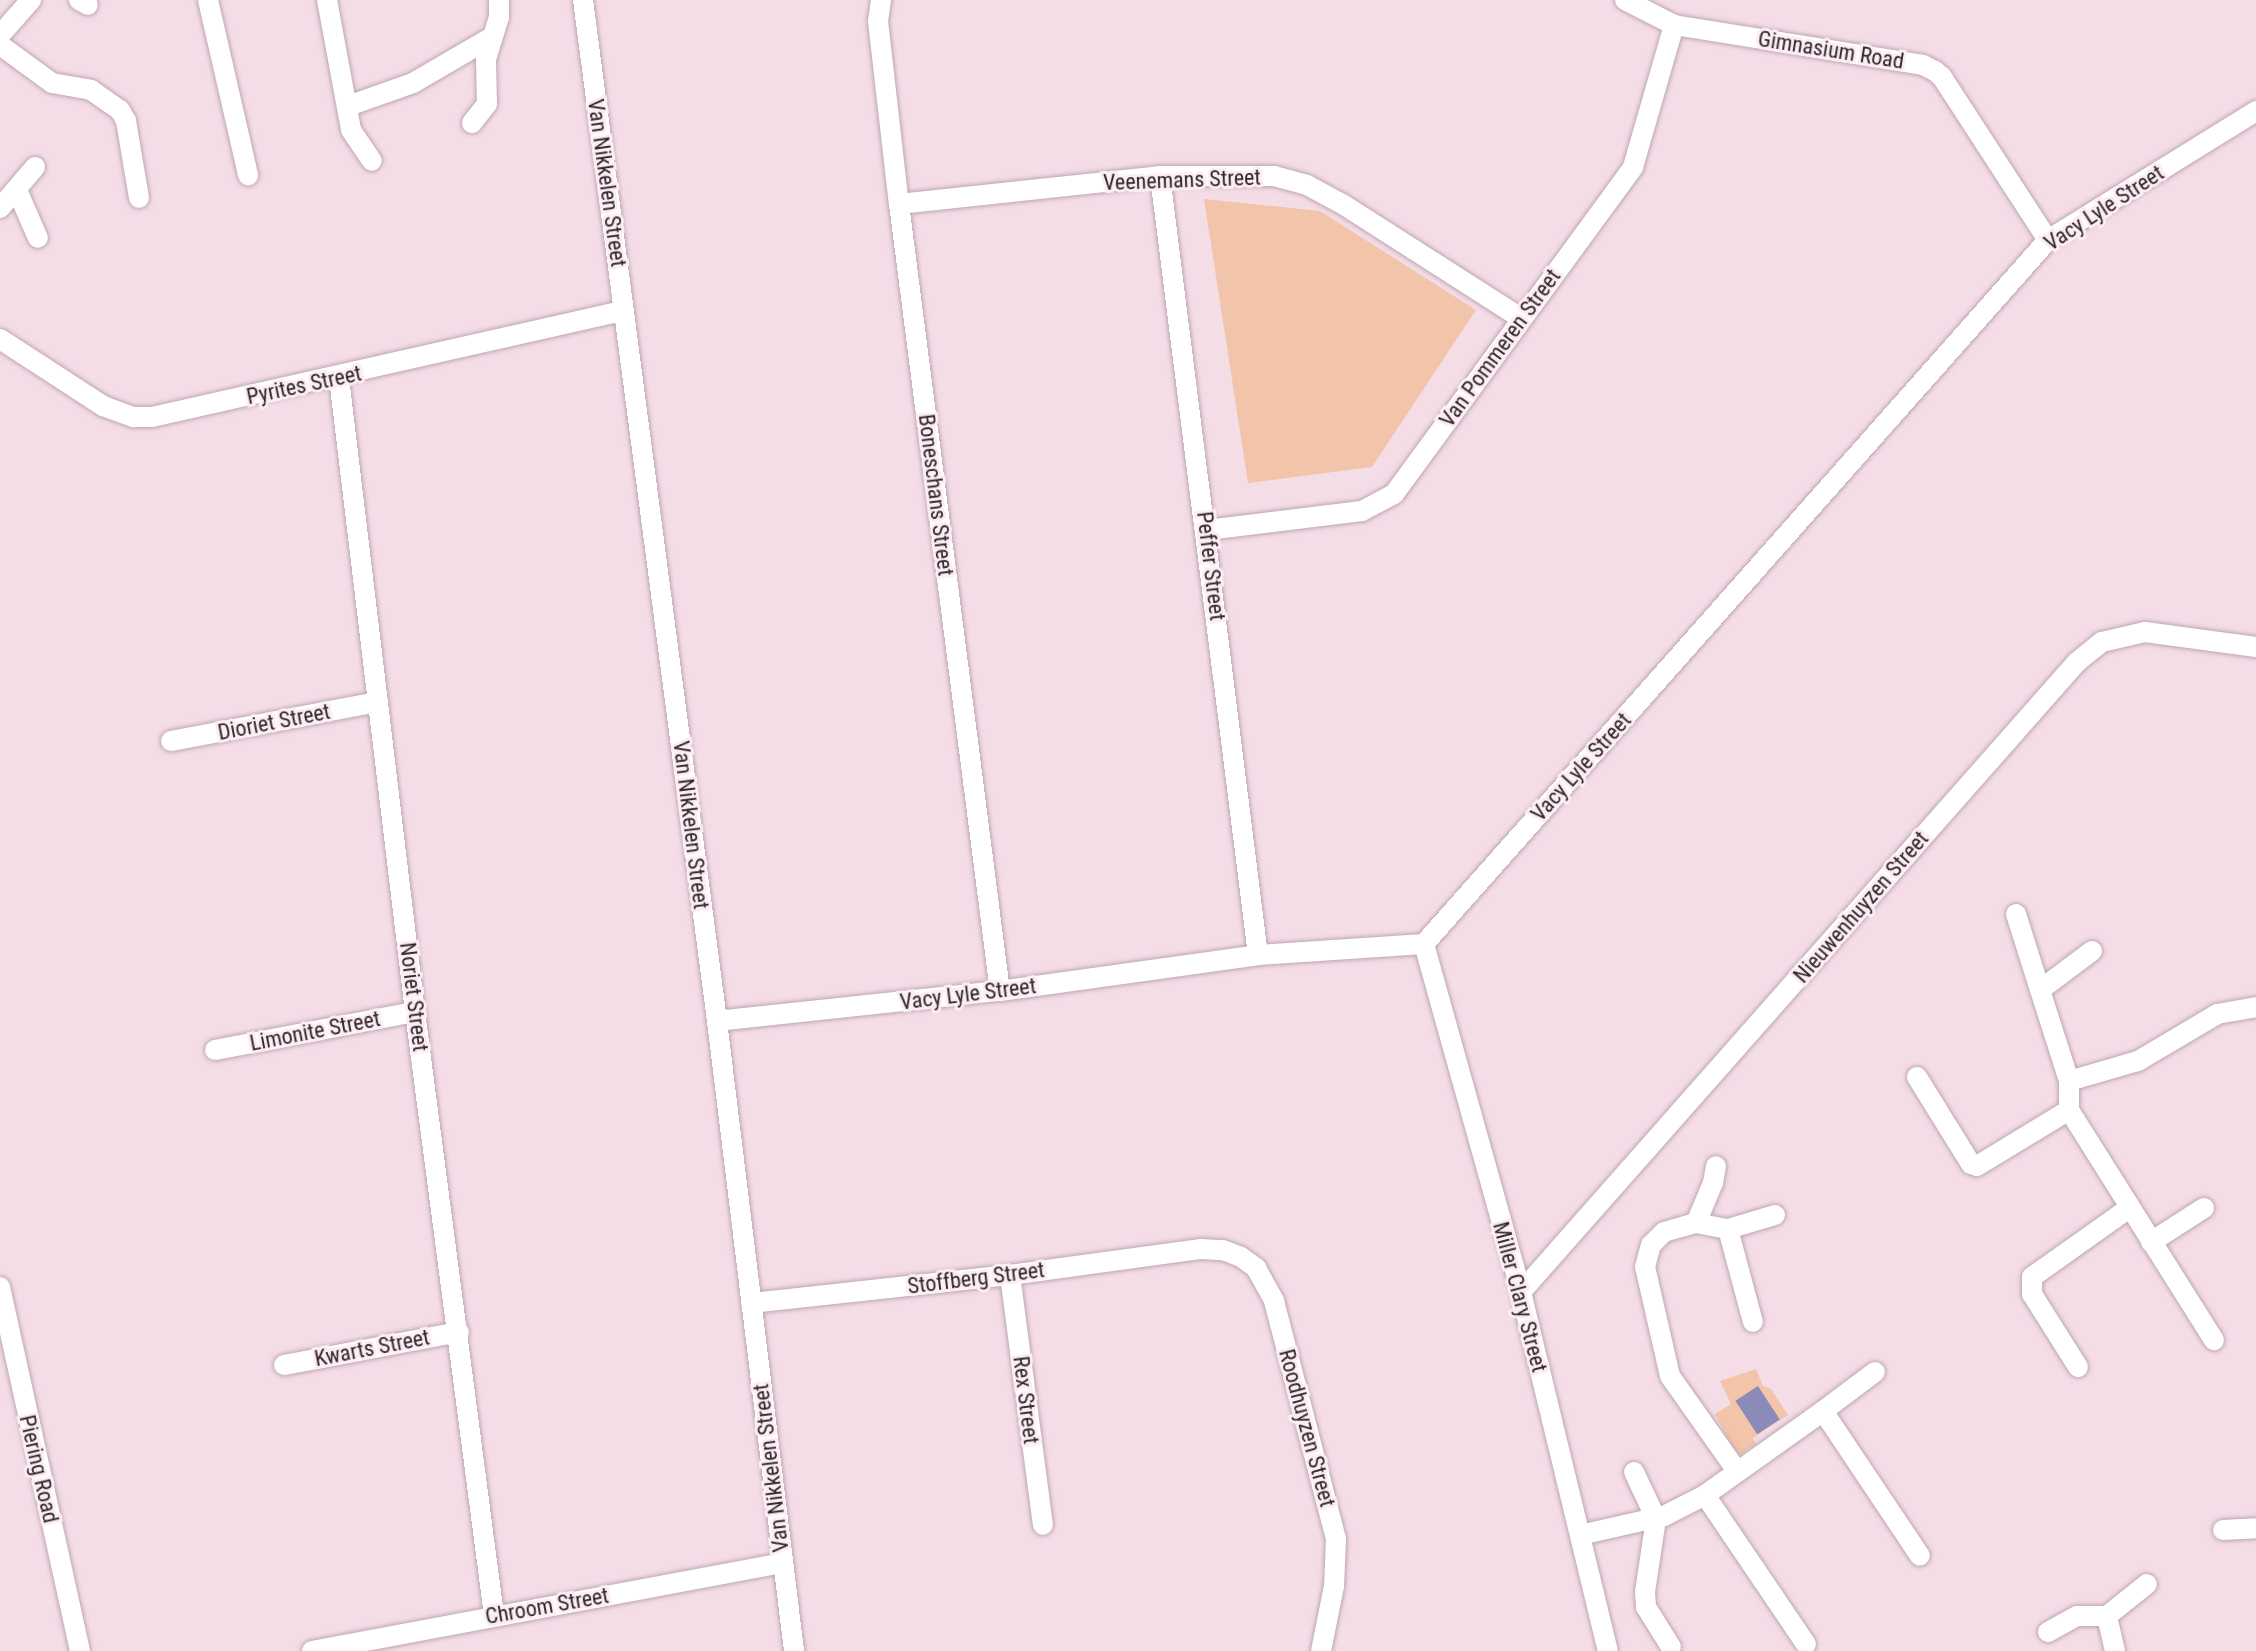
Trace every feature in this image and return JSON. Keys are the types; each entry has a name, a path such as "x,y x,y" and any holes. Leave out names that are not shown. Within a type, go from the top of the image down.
{"street":[{"path":"0,35 31,0"},
{"path":"208,0 248,175"},
{"path":"327,0 351,130 372,161"},
{"path":"472,123 487,104 486,59 499,17 499,0"},
{"name":"Van Nikkelen Street","path":"583,0 717,1021 794,1651"},
{"name":"Boneschans Street","path":"881,0 878,21 899,204 1000,991"},
{"name":"Gimnasium Road","path":"1625,0 1674,25 1923,65 1935,71 1942,77 2048,240"},
{"name":"Van Pommeren Street","path":"1207,530 1362,511 1386,500 1633,167 1674,25"},
{"path":"348,106 413,83 492,37"},
{"path":"0,45 52,83 91,90 120,110 126,121 139,198"},
{"name":"Vacy Lyle Street","path":"717,1021 1000,991 1258,955 1424,944 2048,240 2256,111"},
{"path":"0,208 35,167"},
{"name":"Veenemans Street","path":"899,204 1160,176 1274,176 1307,185 1521,318"},
{"name":"Peffer Street","path":"1160,176 1207,530 1258,955"},
{"path":"17,190 38,238"},
{"name":"Pyrites Street","path":"0,339 103,406 134,417 152,417 339,378 624,311"},
{"name":"Noriet Street","path":"339,378 415,1012 494,1615"},
{"name":"Nieuwenhuyzen Street","path":"1521,1292 2077,662 2102,642 2145,632 2256,647"},
{"name":"Dioriet Street","path":"171,741 377,702"},
{"path":"2016,914 2069,1081 2069,1110 2214,1340"},
{"name":"Miller Clary Street","path":"1424,944 1521,1292 1608,1651"},
{"path":"2040,990 2092,951"},
{"path":"2069,1081 2138,1061 2217,1014 2256,1007"},
{"name":"Limonite Street","path":"215,1050 415,1012"},
{"path":"1917,1077 1971,1164 1977,1166 2069,1110"},
{"path":"1696,1223 1713,1183 1716,1166"},
{"path":"2078,1367 2032,1294 2032,1277 2129,1208"},
{"path":"2151,1242 2204,1208"},
{"path":"1737,1471 1670,1376 1645,1267 1651,1245 1664,1232 1696,1223 1728,1229 1775,1215"},
{"path":"1728,1229 1753,1322"},
{"name":"Stoffberg Street","path":"751,1303 1010,1275 1201,1249"},
{"name":"Roodhuyzen Street","path":"1201,1249 1223,1250 1256,1268 1274,1301 1336,1539 1334,1586 1321,1651"},
{"name":"Rex Street","path":"1010,1275 1043,1525"},
{"name":"Piering Road","path":"0,1287 9,1375 80,1651"},
{"name":"Kwarts Street","path":"284,1365 459,1332"},
{"path":"1580,1535 1656,1519 1705,1495 1875,1372"},
{"path":"1823,1411 1920,1556"},
{"path":"1634,1472 1656,1519 1645,1592 1646,1607 1671,1647"},
{"path":"1705,1495 1806,1644"},
{"path":"2223,1530 2256,1528"},
{"name":"Chroom Street","path":"312,1651 782,1563"},
{"path":"2048,1632 2077,1616 2107,1616 2147,1584"},
{"path":"2107,1616 2115,1651"}],"shaded area":[{"path":"1204,199 1320,211 1476,310 1372,467 1248,483"},
{"path":"1756,1369 1763,1386 1771,1389 1788,1415 1753,1438 1756,1444 1741,1454 1735,1452 1715,1414 1731,1404 1720,1381"}],"water":[{"path":"1758,1386 1780,1420 1757,1434 1735,1401"}]}
